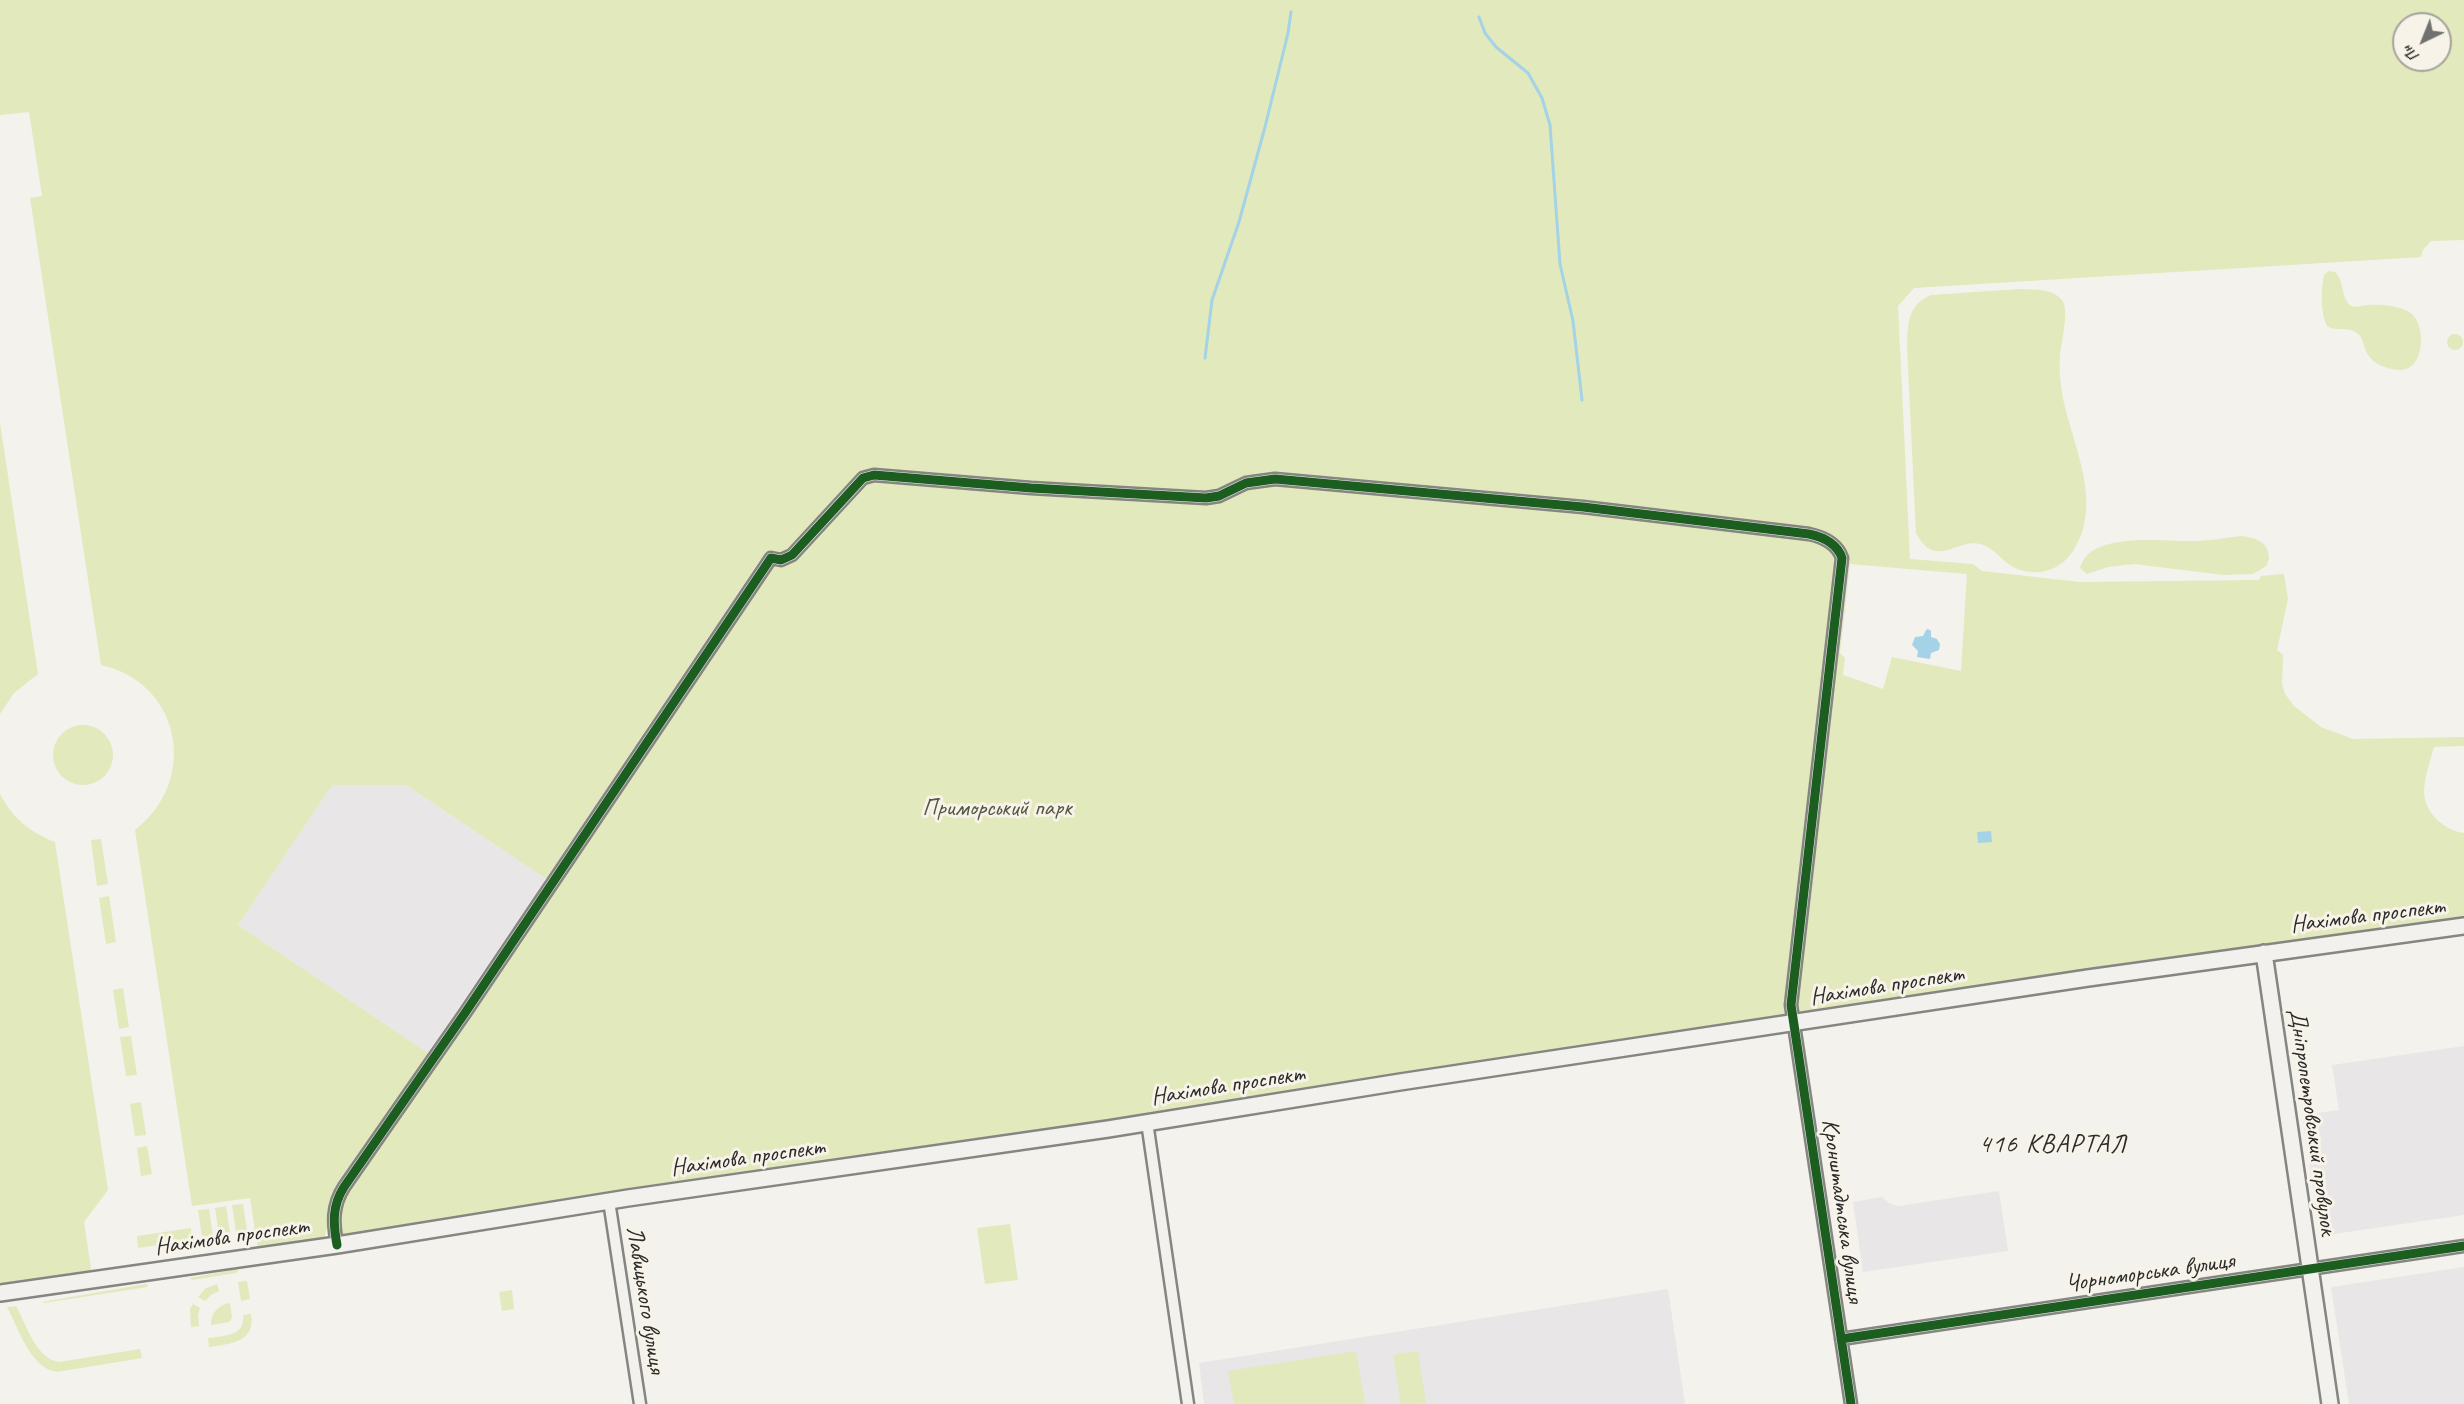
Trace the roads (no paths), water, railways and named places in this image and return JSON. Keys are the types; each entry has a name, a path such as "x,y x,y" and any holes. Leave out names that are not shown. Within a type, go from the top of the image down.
{"main road":[{"name":"Нахімова проспект","path":"0,1293 337,1245 609,1201 1108,1129 1794,1023 2264,953 2464,926"},
{"name":"Дніпропетровський провулок","path":"2264,953 2330,1404"}],"street":[{"name":"Кронштадтська вулиця","path":"337,1245 334,1214 339,1195 344,1187 471,1005 765,566 771,558 781,560 792,555 849,491 867,476 1206,498 1219,496 1246,483 1275,479 1583,507 1809,534 1829,541 1837,548 1842,558 1791,1005 1851,1404"},
{"path":"1147,1122 1188,1404"},
{"name":"Лавицького вулиця","path":"609,1201 640,1404"},
{"name":"Чорноморська вулиця","path":"1841,1339 2464,1246"}],"water":[{"path":"1928,629 1931,631 1931,637 1937,639 1940,644 1939,650 1931,653 1930,659 1917,657 1918,651 1912,645 1915,637 1923,636"},
{"path":"1991,831 1992,842 1978,843 1977,832"}],"waterway":[{"path":"1205,358 1212,300 1239,222 1265,127 1291,12"},
{"path":"1479,17 1485,33 1496,47 1528,73 1542,98 1550,125 1560,264 1573,321 1582,400"}],"district":[{"name":"416 КВАРТАЛ","path":"2053,1145"}],"park label":[{"name":"Приморський парк","path":"997,809"}]}
